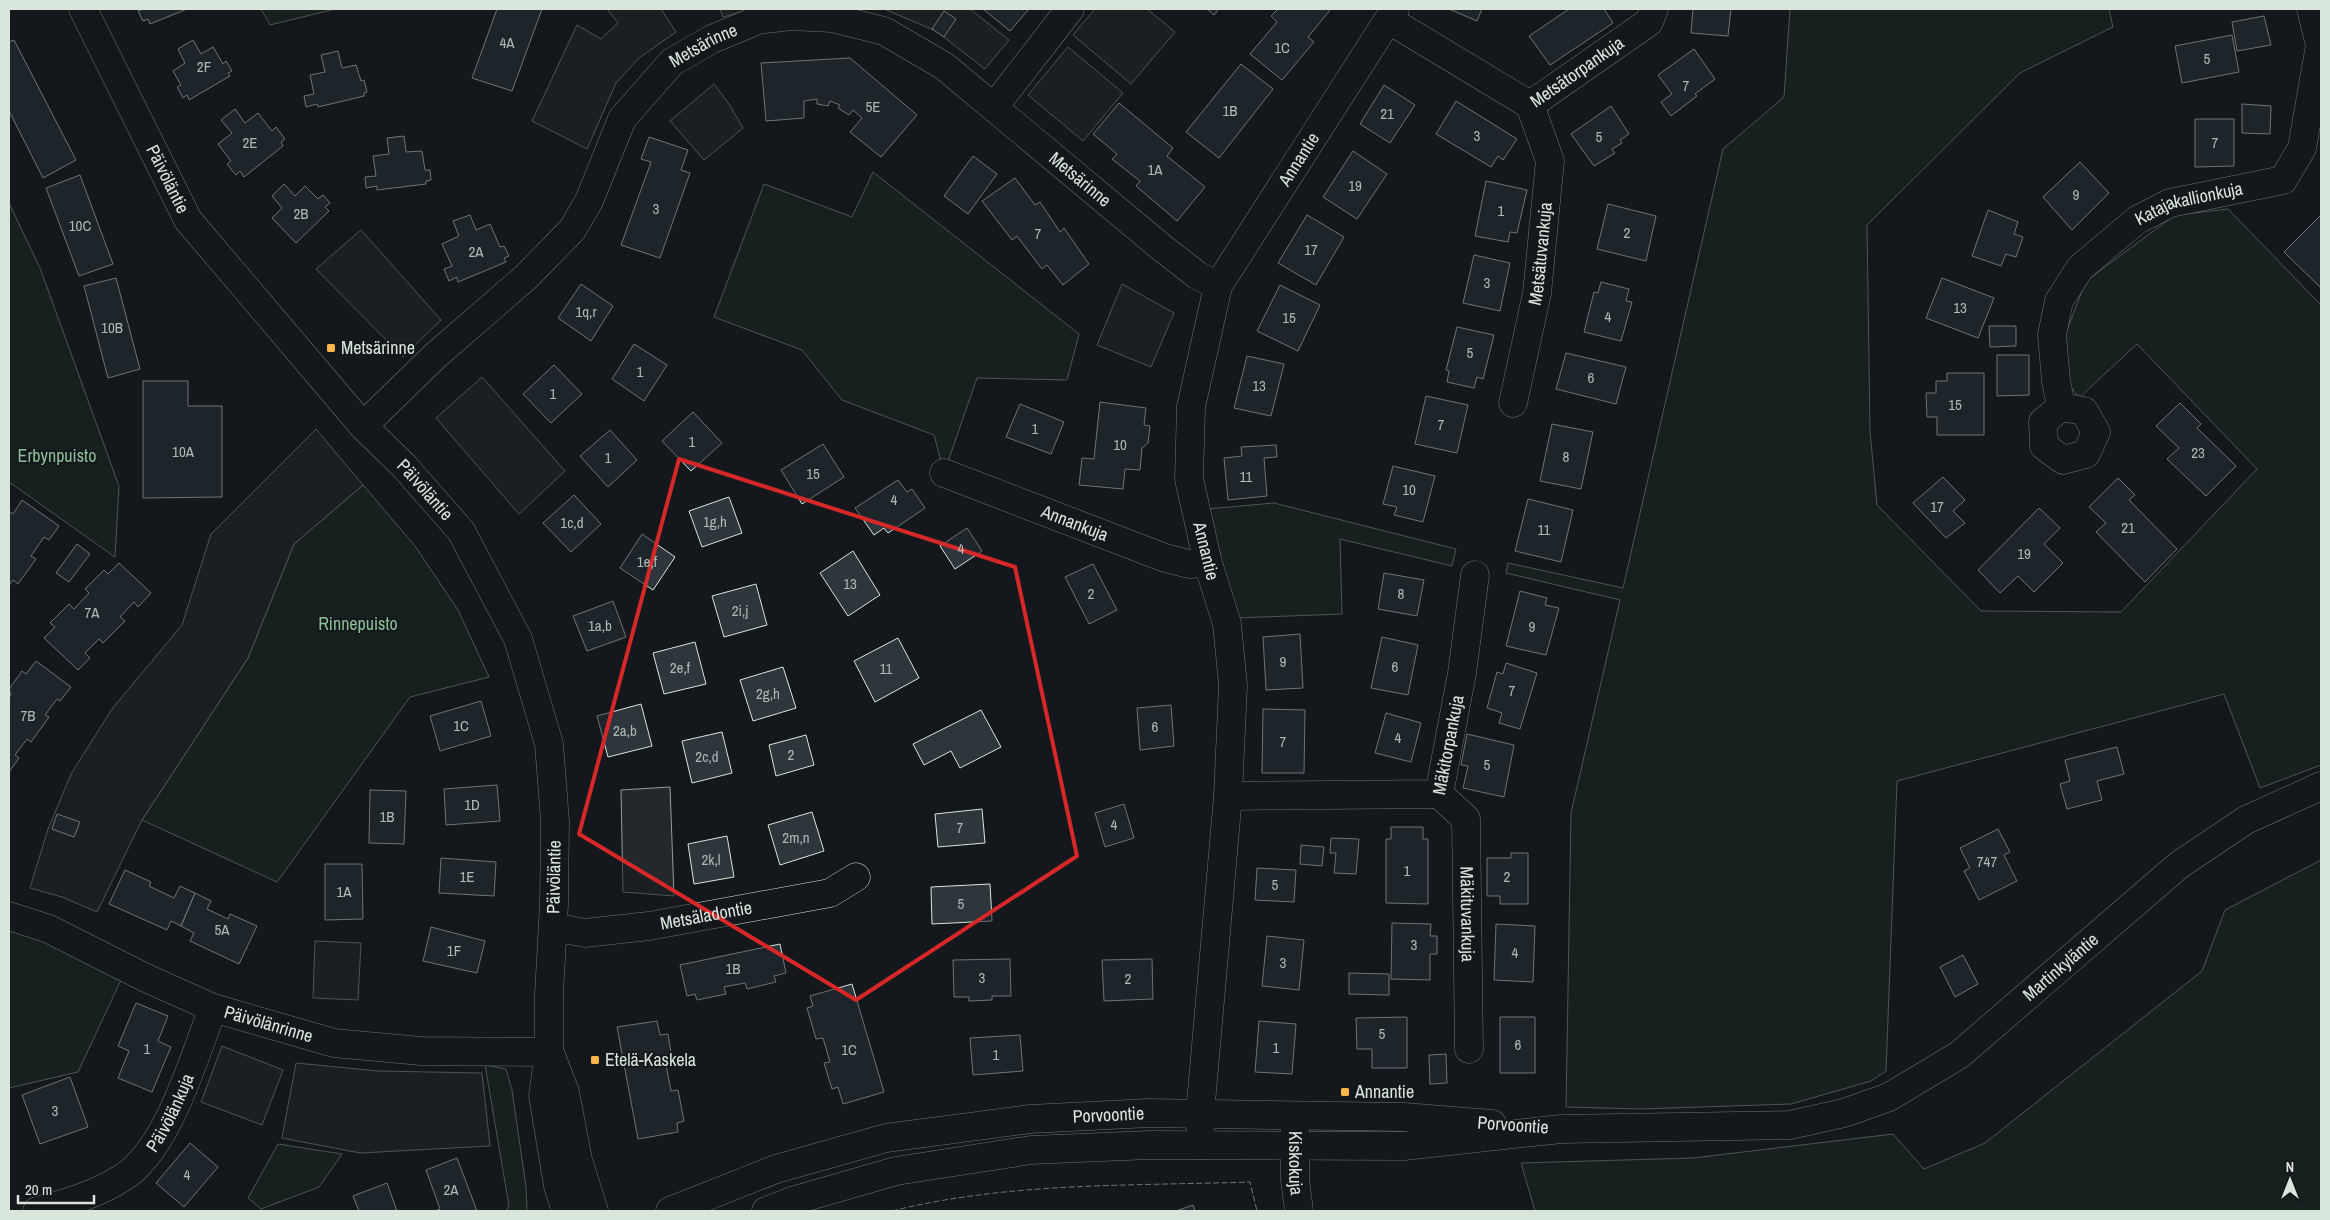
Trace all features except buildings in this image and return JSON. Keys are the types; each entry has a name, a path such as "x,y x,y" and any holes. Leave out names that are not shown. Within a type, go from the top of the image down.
{"street":[{"name":"Päivöläntie","path":"83,9 188,220 362,426 404,466 461,531 518,639 549,744 555,821 549,1052 543,1096 558,1186 566,1211"},
{"path":"994,107 1070,9"},
{"name":"Metsätorpankuja","path":"1392,14 1530,104 1649,22 1654,9"},
{"name":"Katajakallionkuja","path":"2061,407 2056,381 2052,335 2059,301 2080,268 2137,220 2170,203 2283,180 2302,148 2320,45 2311,9"},
{"name":"Annantie","path":"1201,1145 1200,1114 1228,796 1234,685 1227,624 1208,563 1189,479 1191,408 1218,286 1392,14"},
{"name":"Metsärinne","path":"362,426 435,356 526,277 572,230 589,201 622,119 672,62 712,39 758,20 791,16 832,18 884,31 944,66 1161,247 1197,275 1218,286"},
{"name":"Metsätuvankuja","path":"1513,403 1537,293 1550,161 1530,104"},
{"name":"Annankuja","path":"944,473 1165,558 1189,564 1208,563"},
{"name":"Mäkitorpankuja","path":"1228,796 1439,794 1462,673 1475,575"},
{"name":"Martinkyläntie","path":"1790,1125 1844,1113 1889,1097 1959,1055 2179,865 2246,820 2321,786"},
{"name":"Mäkituvankuja","path":"1439,794 1466,819 1469,1048"},
{"name":"Metsäladontie","path":"552,927 585,933 649,926 830,893 856,877"},
{"name":"Päivölänrinne","path":"9,916 49,928 146,978 214,1008 334,1044 421,1052 549,1052"},
{"name":"Päivölänkuja","path":"37,1211 86,1197 124,1177 154,1148 174,1108 214,1008"},
{"name":"Päivöläntie","path":"549,1052 565,1092 578,1160 594,1211"},
{"name":"Porvoontie","path":"670,1211 776,1169 886,1138 1030,1119 1149,1113 1404,1117 1561,1129"},
{"name":"Kiskokuja","path":"1295,1115 1295,1180 1299,1211"},
{"name":"Porvoontie","path":"766,1211 792,1201 896,1171 1031,1150 1150,1145 1404,1146 1561,1129 1790,1125"}],"highlighted area":[{"path":"679,459 1015,567 1077,856 856,1000 579,834"}],"green space":[{"path":"261,9 335,9 270,25"},
{"path":"1790,9 2109,9 2113,27 2020,73 1867,225 1870,431 1877,505 1981,611 2121,612 2257,469 2137,344 2079,398 2069,384 2065,335 2086,281 2175,215 2228,209 2321,305 2321,765 2260,788 2224,694 1897,781 1886,1071 1871,1081 1791,1104 1640,1109 1566,1107 1571,813 1620,600 1506,573 1508,563 1623,588 1723,149 1784,97"},
{"path":"873,172 1079,334 1067,380 977,378 944,473 934,435 842,400 802,350 714,317 764,184 852,217"},
{"name":"Erbynpuisto","path":"9,203 40,268 119,486 115,557 9,482"},
{"name":"Rinnepuisto","path":"363,485 415,546 458,610 489,677 410,697 277,882 142,820 248,658 294,544"},
{"path":"1274,503 1456,549 1452,566 1340,539 1342,614 1236,618 1207,509"},
{"path":"2321,860 2321,1211 1535,1211 1521,1163 1693,1158 1893,1134 1924,1169 1985,1143 2202,971 2225,910"},
{"path":"9,929 58,945 121,980 78,1072 9,1088"},
{"path":"485,1065 506,1069 512,1090 526,1187 527,1211 506,1211 509,1206"},
{"path":"278,1144 342,1154 319,1187 261,1209 248,1198"}],"shaded area":[{"path":"607,9 661,9 676,32 639,58 616,83 587,149 532,121 577,25 601,39 618,23"},
{"path":"720,9 751,9 723,17"},
{"path":"884,9 970,9 1009,40 985,69 936,31"},
{"path":"1095,9 1147,9 1175,32 1131,84 1073,35"},
{"path":"1068,47 1123,93 1083,141 1028,95"},
{"path":"714,84 729,104 743,128 704,160 670,121"},
{"path":"361,230 441,320 403,357 316,269"},
{"path":"1122,284 1174,313 1151,367 1097,345"},
{"path":"482,377 565,471 519,514 436,418"},
{"path":"316,429 363,485 294,544 248,658 142,820 97,912 62,897 30,888 48,829 71,774 112,709 182,625 211,534"},
{"path":"670,787 674,896 623,892 621,790"},
{"path":"315,941 361,943 358,1000 313,998"},
{"path":"222,1046 283,1070 262,1125 201,1102"},
{"path":"296,1063 378,1071 482,1073 490,1146 360,1153 282,1138"}],"fence":[{"path":"892,1211 980,1195 1025,1190 1115,1185 1250,1182 1257,1211"}],"place":[{"name":"Metsärinne","path":"331,348"},
{"name":"Etelä-Kaskela","path":"595,1060"},
{"name":"Annantie","path":"1345,1092"}]}
